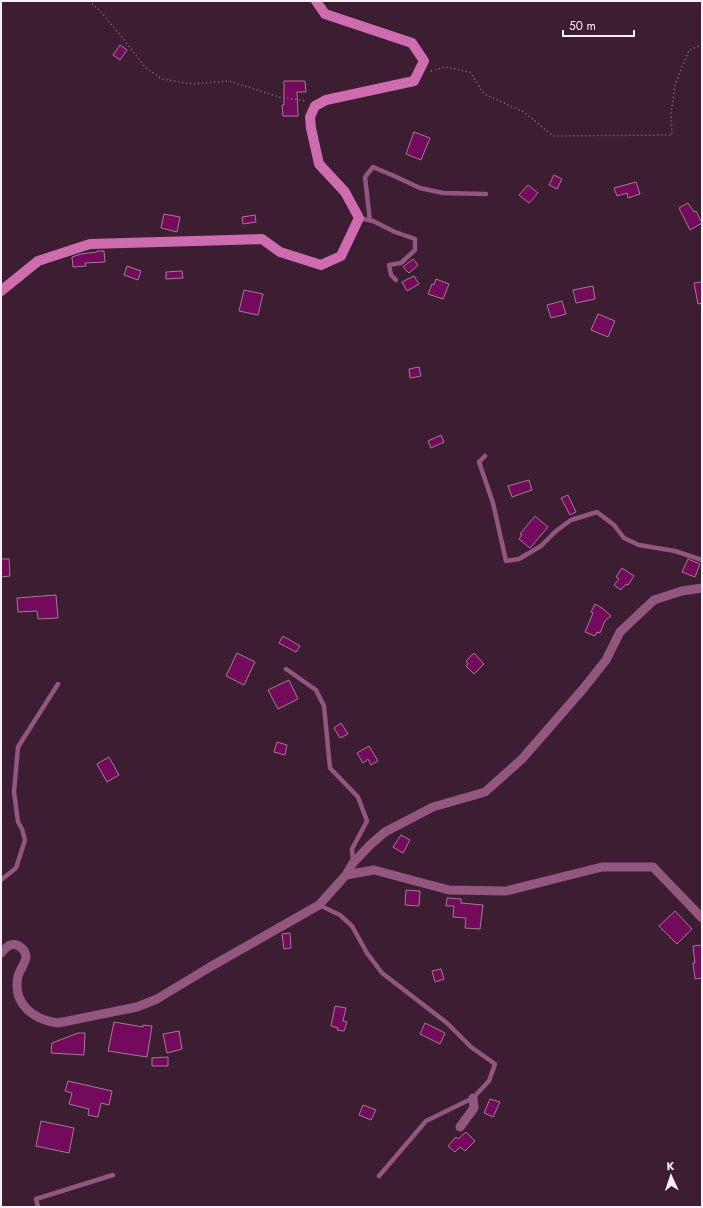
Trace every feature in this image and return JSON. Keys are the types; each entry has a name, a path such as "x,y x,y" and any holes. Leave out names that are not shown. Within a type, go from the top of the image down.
{"street":[{"path":"1,291 38,261 90,244 262,239 280,252 321,265 341,256 359,218 345,192 319,164 310,117 315,106 326,100 414,81 424,61 412,43 325,14 316,1"},
{"path":"1,953 10,945 16,945 23,949 26,954 26,960 18,975 17,985 21,1002 35,1017 47,1022 58,1024 136,1007 157,999 319,905 346,875 353,863 385,832 433,807 485,792 522,759 583,689 606,660 620,632 654,600 682,591 702,588"},
{"path":"346,875 374,870 449,890 506,891 602,867 654,867 702,918"},
{"path":"460,1127 474,1108 472,1098"}],"lane":[{"path":"370,221 365,177 373,167 420,188 443,193 486,194"},
{"path":"359,218 415,239 415,250 401,263 389,265 391,275 396,280"},
{"path":"485,456 479,462 493,504 506,561 519,559 536,549 571,520 597,512 614,525 624,538 638,545 675,551 702,560"},
{"path":"286,669 316,690 324,706 330,768 358,797 366,821 352,849 353,863"},
{"path":"1,880 16,868 25,840 18,822 14,792 18,747 58,684"},
{"path":"319,905 340,915 352,926 367,953 382,973 447,1023 471,1047 495,1064 489,1081 472,1098 426,1121 379,1176"},
{"path":"38,1207 36,1198 113,1175"}],"path":[{"path":"89,1 107,19 144,67 162,79 193,84 229,81 279,96 306,100 315,106"},
{"path":"417,74 445,67 470,72 484,94 524,112 553,136 672,135 671,114 675,85 689,50 702,45"}],"building":[{"path":"120,45 127,50 120,60 113,55"},
{"path":"284,81 305,81 306,92 297,92 298,116 283,116 282,105 284,105"},
{"path":"414,132 430,138 421,160 406,154"},
{"path":"554,175 562,179 557,189 549,185"},
{"path":"636,182 640,194 628,198 627,193 617,196 614,188"},
{"path":"528,185 538,193 529,203 519,195"},
{"path":"688,203 694,212 696,211 702,223 690,230 679,208"},
{"path":"164,214 180,217 177,232 161,228"},
{"path":"255,215 256,222 243,224 242,217"},
{"path":"97,251 104,251 105,262 85,263 86,266 73,267 72,257"},
{"path":"413,259 418,265 409,273 403,267"},
{"path":"127,266 141,271 138,280 124,275"},
{"path":"182,271 183,278 166,279 166,272"},
{"path":"414,276 419,284 407,291 402,282"},
{"path":"436,279 449,284 443,299 428,294"},
{"path":"702,282 702,303 698,304 694,283"},
{"path":"593,286 595,299 576,303 573,290"},
{"path":"244,290 263,294 258,315 239,311"},
{"path":"562,301 566,314 551,318 547,305"},
{"path":"598,314 615,321 608,337 591,330"},
{"path":"419,367 421,376 410,378 409,369"},
{"path":"441,435 444,442 431,448 428,441"},
{"path":"529,480 532,490 512,497 508,486"},
{"path":"568,495 576,512 570,515 561,498"},
{"path":"535,516 548,527 530,548 519,539 522,535 520,534"},
{"path":"1,559 9,559 10,576 1,577"},
{"path":"688,559 700,564 695,577 682,572"},
{"path":"622,568 634,576 628,585 626,584 621,590 614,585 619,579 616,577"},
{"path":"56,595 58,618 38,619 37,611 18,612 17,598"},
{"path":"595,604 611,616 605,621 600,633 597,632 595,636 585,632"},
{"path":"283,636 300,646 296,652 279,643"},
{"path":"237,653 255,662 244,685 226,676"},
{"path":"474,653 484,664 474,674 466,666 468,664 466,661"},
{"path":"289,680 298,699 278,709 268,690"},
{"path":"341,723 348,734 340,738 334,728"},
{"path":"277,742 287,745 285,755 274,752"},
{"path":"369,746 378,761 371,765 368,759 363,763 357,753"},
{"path":"109,757 119,775 107,782 97,764"},
{"path":"401,835 410,840 403,853 393,847"},
{"path":"406,890 420,891 419,906 405,905"},
{"path":"447,898 461,899 461,903 483,905 480,929 465,928 466,918 453,917 454,906 446,906"},
{"path":"675,911 692,929 677,944 659,926"},
{"path":"290,933 291,948 284,949 282,934"},
{"path":"702,945 702,978 695,979 693,946"},
{"path":"441,969 444,979 435,982 432,971"},
{"path":"335,1006 346,1008 343,1021 347,1022 344,1031 337,1030 338,1028 331,1026"},
{"path":"114,1022 143,1027 143,1025 152,1026 147,1057 108,1051"},
{"path":"425,1023 445,1033 440,1044 420,1034"},
{"path":"179,1031 182,1049 167,1053 163,1034"},
{"path":"78,1033 85,1033 84,1055 51,1053 52,1043"},
{"path":"168,1057 168,1066 152,1066 152,1058"},
{"path":"68,1081 112,1091 109,1105 101,1103 98,1117 88,1115 89,1109 69,1104 72,1093 65,1091"},
{"path":"490,1099 500,1102 493,1117 484,1113"},
{"path":"363,1105 376,1110 371,1120 359,1115"},
{"path":"41,1121 74,1128 69,1153 36,1146"},
{"path":"466,1132 475,1141 465,1151 460,1147 455,1152 448,1146 456,1137 458,1139"}]}
